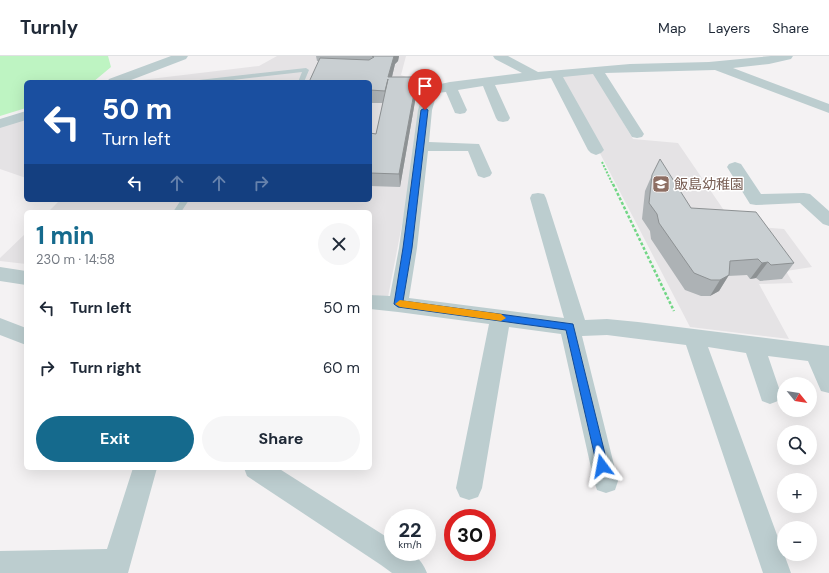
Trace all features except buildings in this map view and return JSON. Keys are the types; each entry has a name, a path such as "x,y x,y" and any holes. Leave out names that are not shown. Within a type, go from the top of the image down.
{"street":[{"path":"119,80 182,56"},
{"path":"499,56 535,75"},
{"path":"694,56 712,65 829,109"},
{"path":"398,304 408,248 425,110 430,90 535,75 712,65 771,60 787,56"},
{"path":"596,71 637,134"},
{"path":"555,74 596,150"},
{"path":"487,81 503,118"},
{"path":"450,86 460,110"},
{"path":"0,124 24,116"},
{"path":"420,146 474,146 484,173"},
{"path":"735,167 756,200 804,198 829,220"},
{"path":"538,198 574,327 606,481"},
{"path":"0,274 24,278"},
{"path":"372,302 398,304 574,327 607,327 822,354 829,384"},
{"path":"469,488 500,318"},
{"path":"0,326 24,336"},
{"path":"694,338 778,573"},
{"path":"754,345 770,394"},
{"path":"0,565 116,568 144,470"},
{"path":"259,470 391,555 413,573"}],"lane":[{"path":"217,80 306,70 315,67"},
{"path":"302,80 306,70"}],"path":[{"path":"596,150 674,311"}],"shaded area":[{"path":"277,56 406,56 401,75 427,85 388,297 372,295 372,210 50,210 58,202 372,202 372,80 142,80 259,66"},
{"name":"飯島幼稚園","path":"594,73 633,139 678,143 734,225 784,229 812,267 786,271 793,283 759,284 789,339 690,327 560,76"},
{"path":"24,117 24,177 0,169 0,125"},
{"path":"24,235 24,264 0,261 0,258"}],"green space":[{"path":"0,56 108,56 111,67 95,80 24,80 24,109 0,116"}],"slow traffic":[{"path":"400,304 501,318"}],"place":[{"name":"飯島幼稚園","path":"661,184"}],"route":[{"path":"425,110 408,248 398,304 570,327 602,466"}]}
